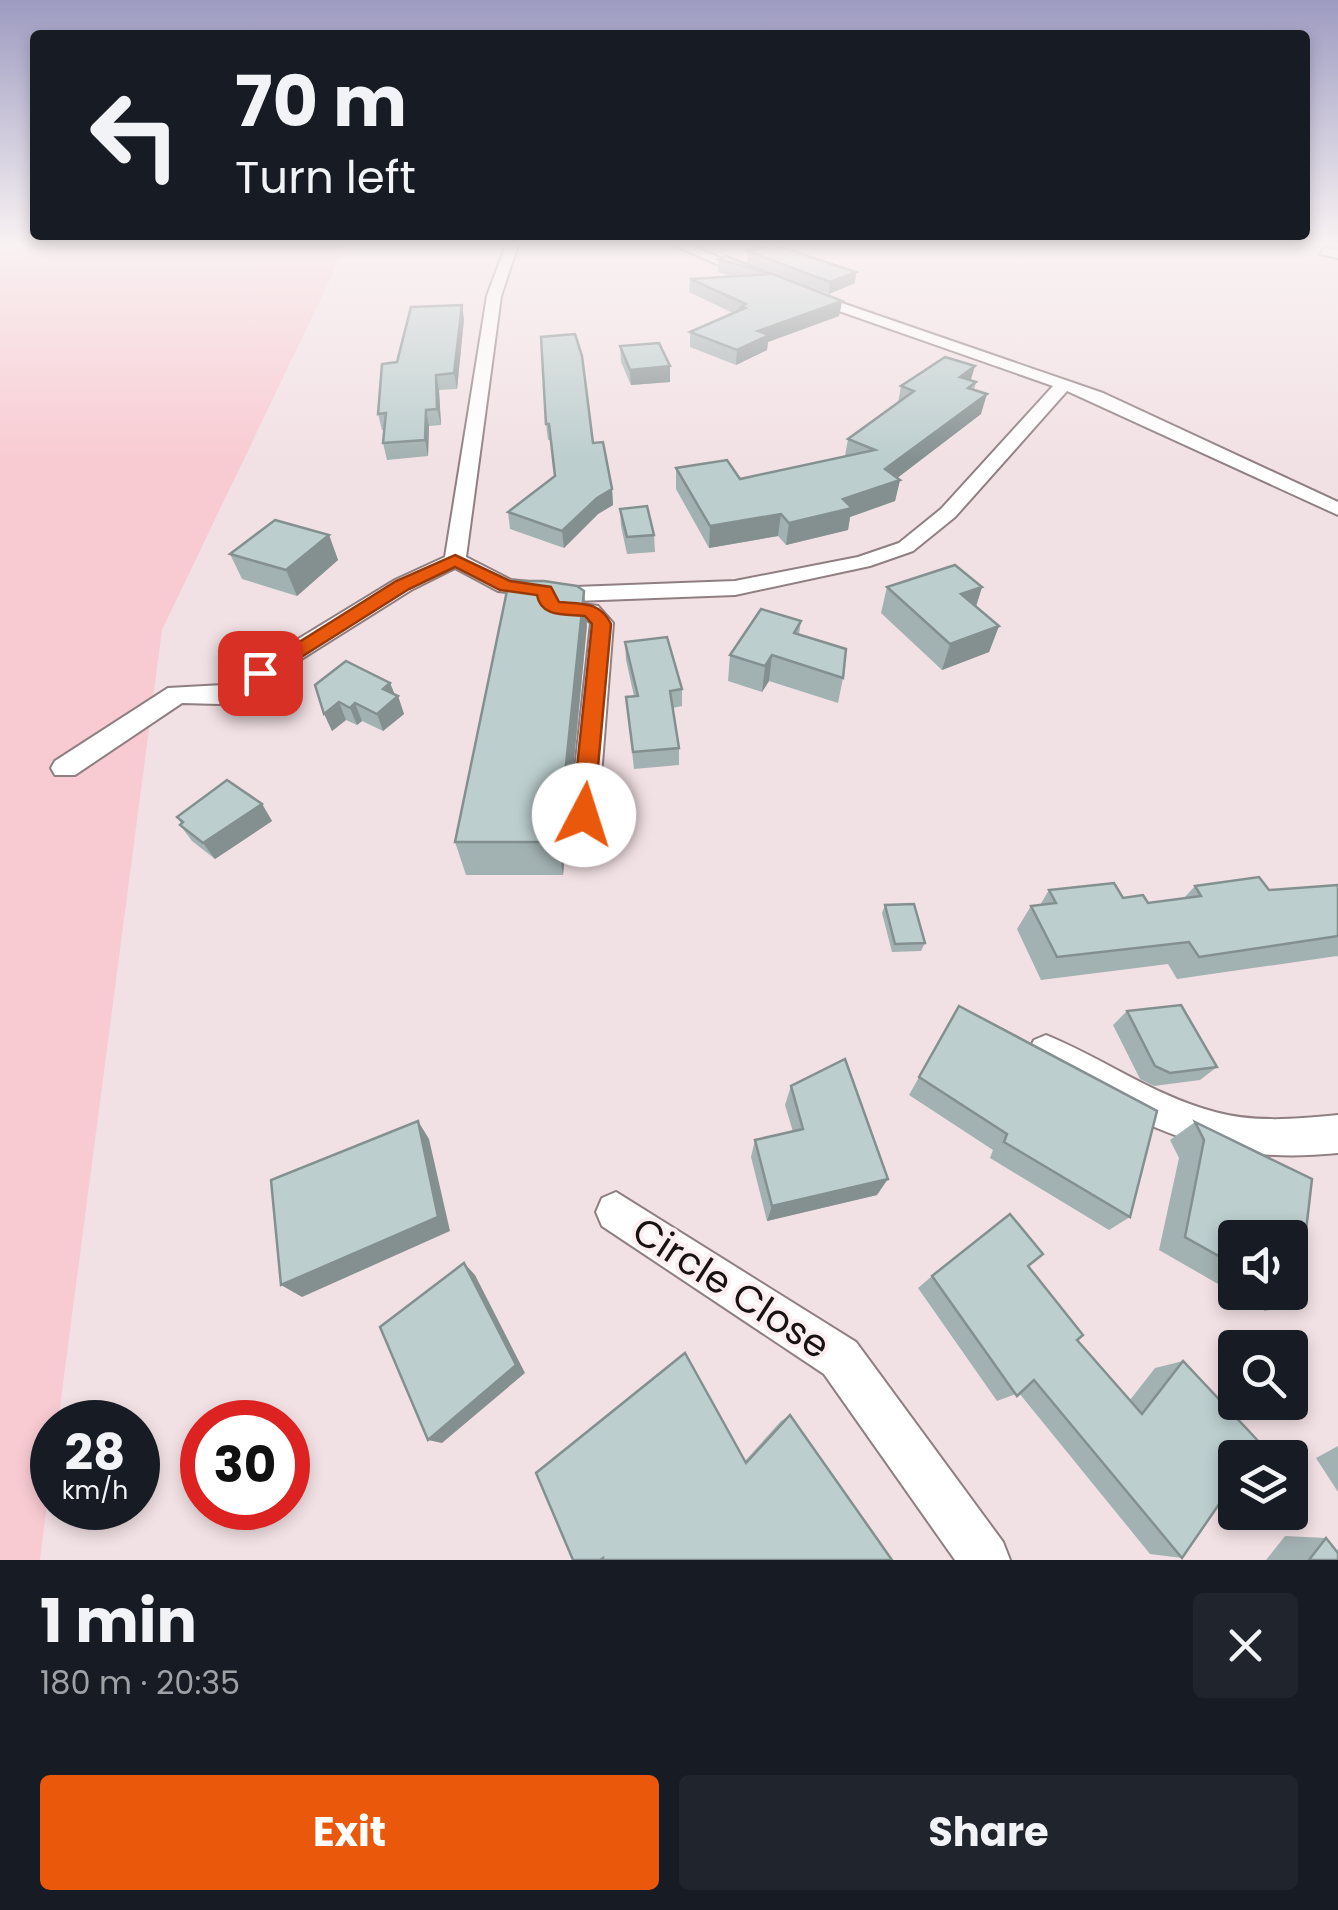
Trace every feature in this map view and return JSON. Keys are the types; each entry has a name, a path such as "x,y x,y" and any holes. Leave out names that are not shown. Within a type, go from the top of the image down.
{"street":[{"path":"455,560 491,315"},
{"path":"864,315 1128,410 1338,509"},
{"path":"455,560 506,586 648,594 735,588 863,562 906,546 948,512 1064,384"},
{"path":"65,768 177,694 219,695 232,691 402,585 455,560"},
{"path":"545,591 547,602 554,608 589,610 597,614 602,624 584,815"},
{"path":"1019,1038 1134,1099 1218,1132 1312,1137 1338,1134"},
{"name":"Circle Close","path":"616,1212 840,1358 984,1560"}],"shaded area":[{"path":"0,315 313,315 162,630 61,1400 30,1400 30,1530 44,1530 40,1560 0,1560"}],"building":[{"path":"409,315 461,315 454,373 436,375 437,409 426,410 425,440 383,443 386,413 378,414 382,364 397,362"},
{"path":"729,315 803,315 758,331 769,335 737,350 690,332"},
{"path":"575,334 582,356 593,443 603,442 612,489 562,531 508,512 555,476 546,424 541,337"},
{"path":"659,343 670,366 630,370 620,346"},
{"path":"945,357 975,366 960,377 976,382 968,388 987,394 885,469 900,480 843,499 852,508 789,523 781,514 710,526 676,468 727,460 740,479 875,450 848,439 914,391 901,386"},
{"path":"647,506 654,535 627,537 620,509"},
{"path":"275,520 329,535 286,570 230,554"},
{"path":"955,565 982,587 961,594 999,626 950,644 887,587"},
{"path":"509,581 544,581 577,586 584,591 558,842 455,842"},
{"path":"761,609 801,621 794,633 846,649 843,678 772,655 765,666 730,655"},
{"path":"667,637 682,689 670,691 679,748 633,752 626,697 638,696 625,642"},
{"path":"346,661 390,683 383,689 398,696 377,714 355,703 350,708 339,702 324,714 315,685"},
{"path":"227,780 262,804 203,843 180,825 183,822 177,817"},
{"path":"1259,877 1269,890 1338,885 1338,936 1199,957 1189,942 1057,957 1031,906 1056,903 1049,890 1114,883 1123,898 1143,895 1148,903 1201,896 1195,886"},
{"path":"914,904 925,943 895,944 885,905"},
{"path":"1181,1005 1217,1067 1170,1073 1155,1066 1127,1011"},
{"path":"959,1006 1157,1111 1130,1217 1004,1142 1007,1134 919,1077"},
{"path":"845,1059 888,1179 772,1206 755,1140 803,1129 791,1086"},
{"path":"418,1121 438,1217 281,1285 271,1180"},
{"path":"1195,1122 1312,1179 1307,1220 1218,1220 1218,1255 1185,1237 1204,1140"},
{"path":"1010,1214 1043,1254 1028,1266 1083,1335 1077,1340 1142,1414 1183,1361 1218,1398 1218,1420 1238,1420 1257,1440 1218,1440 1218,1506 1182,1558 1034,1380 1017,1396 932,1276"},
{"path":"464,1263 516,1365 428,1440 380,1327"},
{"path":"685,1353 746,1463 790,1415 892,1560 573,1560 536,1473"},
{"path":"1326,1538 1338,1553 1338,1560 1309,1560"}],"route":[{"path":"260,673 402,585 455,560 506,586 545,591 547,602 554,608 589,610 597,614 602,624 584,815"}]}
